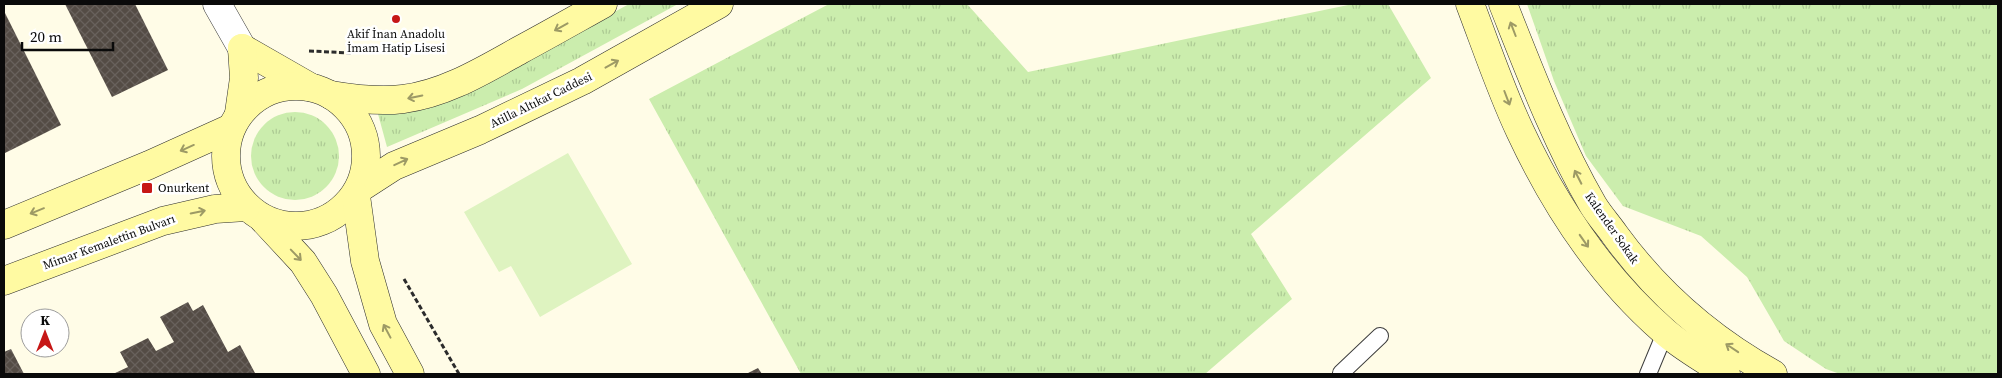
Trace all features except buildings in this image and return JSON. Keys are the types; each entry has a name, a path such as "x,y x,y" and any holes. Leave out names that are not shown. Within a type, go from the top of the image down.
{"street":[{"path":"217,4 242,48 244,78 235,121 226,144 226,167 232,189 303,262 324,295 366,374"},
{"path":"4,225 149,165 235,121 247,105 266,92 287,86 358,100 404,99 427,94 451,86 493,65 604,4"},
{"name":"Atilla Altıkat Caddesi","path":"358,192 394,166 480,130 574,85 719,4"},
{"path":"1470,4 1520,131 1552,193 1583,241 1615,282 1665,332 1726,374"},
{"name":"Kalender Sokak","path":"1503,4 1551,125 1593,206 1630,256 1665,295 1704,330 1773,374"},
{"path":"242,48 346,106 357,121 364,137 367,155 366,169 358,192 347,206 328,219 307,226 284,226 254,213"},
{"path":"358,192 365,261 383,324 410,374"},
{"name":"Mimar Kemalettin Bulvarı","path":"4,281 163,221 215,209 254,213"}],"lane":[{"path":"1648,374 1665,332"},
{"path":"1341,374 1380,336"}],"path":[{"path":"404,279 459,374"}],"green space":[{"path":"629,4 678,4 522,89 387,147 378,114 395,112 596,22"},
{"path":"829,4 967,4 1028,72 1353,4 1388,4 1431,78 1251,234 1292,299 1205,374 801,374 649,99"},
{"path":"1527,4 1998,4 1998,374 1840,374 1826,369 1784,341 1747,277 1701,236 1623,206 1586,156 1554,81"},
{"path":"295,112 312,115 320,119 332,131 336,139 339,156 336,173 332,181 320,193 312,197 295,200 278,197 270,193 258,181 254,173 251,156 254,139 258,131 270,119 278,115"},
{"path":"568,153 632,264 540,317 511,266 499,272 464,212"}],"place":[{"name":"Akif İnan Anadolu İmam Hatip Lisesi","path":"396,19"},
{"name":"Onurkent","path":"147,188"}]}
